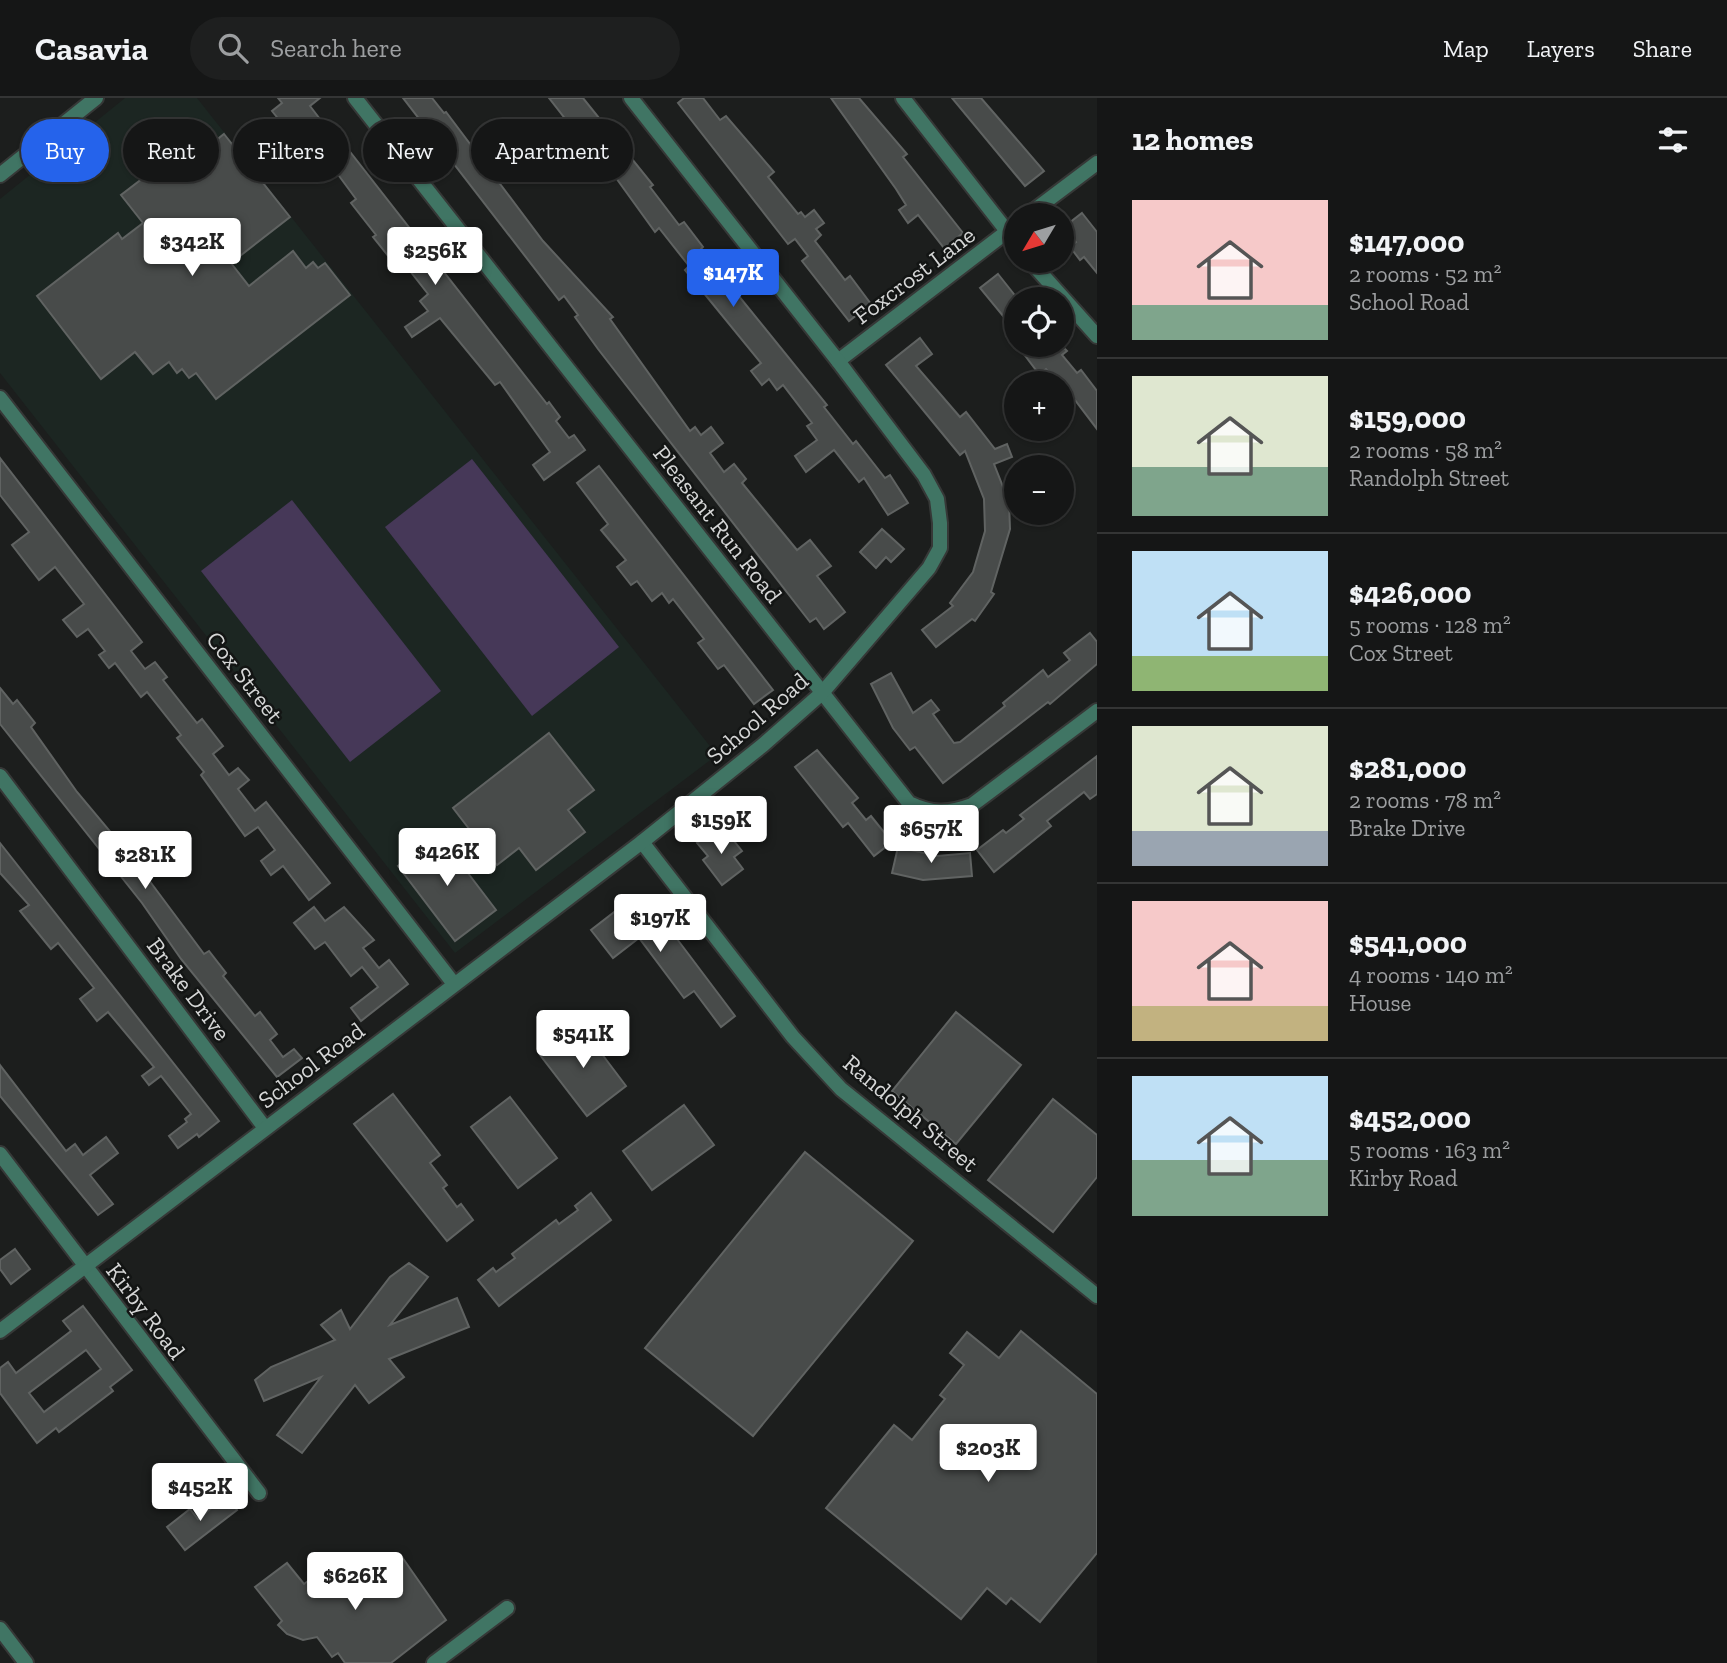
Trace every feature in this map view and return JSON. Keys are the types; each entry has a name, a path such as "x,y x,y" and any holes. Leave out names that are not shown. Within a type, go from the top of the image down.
{"street":[{"path":"0,175 96,98"},
{"name":"Pleasant Run Road","path":"355,98 895,789 909,803 925,811 952,813 972,805 1097,711"},
{"name":"School Road","path":"0,1331 83,1265 642,842 822,693 929,568 940,548 937,499 924,475 631,98"},
{"path":"903,98 1004,218"},
{"path":"1044,203 1097,163"},
{"name":"Foxcrost Lane","path":"838,361 1004,234"},
{"path":"1041,273 1097,335"},
{"name":"Cox Street","path":"0,398 454,984"},
{"name":"Brake Drive","path":"0,776 265,1128"},
{"name":"Randolph Street","path":"642,842 793,1037 841,1089 1097,1296"},
{"name":"Kirby Road","path":"0,1154 259,1493"},
{"path":"434,1663 507,1608"},
{"path":"0,1629 26,1663"}],"shaded area":[{"path":"125,98 197,98 214,119 123,119 123,182 219,182 219,126 233,143 233,182 263,182 717,755 455,953 0,373 0,199 21,182 109,182 109,119 99,119"},
{"path":"472,459 619,647 532,716 385,527"},
{"path":"292,500 441,691 350,762 201,571"}],"building":[{"path":"278,98 320,98 310,106 320,119 278,119 272,111 282,103"},
{"path":"403,98 432,98 451,119 419,119"},
{"path":"549,98 583,98 600,119 565,119"},
{"path":"684,98 703,98 720,120 726,116 774,172 768,177 798,214 801,212 805,217 814,210 824,223 816,229 821,235 815,241 845,280 850,276 871,304 849,321 802,261 808,256 795,239 788,244 678,103"},
{"path":"831,98 859,98 907,154 903,157 963,233 944,248 918,215 908,223 899,210 906,205"},
{"path":"952,98 981,98 1044,171 1025,186"},
{"path":"457,127 471,145 471,182 499,182 543,241 613,317 610,319 690,431 695,427 701,435 711,427 723,443 710,453 724,472 734,464 746,479 742,483 797,550 810,540 831,566 817,576 845,612 824,629 816,618 810,622 598,349 564,296 559,300 457,168"},
{"path":"224,134 233,145 233,182 262,182 290,217 231,263 249,286 293,251 306,268 313,262 318,268 325,263 350,295 216,399 196,373 189,378 182,369 177,373 169,362 153,374 135,352 101,379 37,296 118,233 122,239 143,223 121,195 138,182 219,182 219,138"},
{"path":"349,150 363,168 363,182 374,182 547,404 549,402 560,417 556,421 569,438 574,435 585,450 544,480 533,465 550,452 500,382 495,385 440,318 412,337 405,327 428,311 420,301 428,294 399,257 393,262 373,237 376,235 351,203 356,199 343,182 349,182"},
{"path":"633,160 679,225 684,222 703,247 699,251 727,287 730,285 827,405 824,407 853,444 856,441 885,478 890,475 908,503 888,515 864,478 859,482 834,450 806,472 795,456 817,440 807,426 812,423 783,385 777,390 769,379 762,385 751,371 761,363 685,270 689,266 659,228 655,232 619,182 633,182"},
{"path":"1082,213 1097,232 1097,273 1084,257 1080,260 1074,252 1074,219"},
{"path":"998,274 1008,287 1004,287 1004,317 980,288"},
{"path":"920,338 932,354 916,366 960,417 966,412 995,449 1007,444 1011,455 1004,455 1004,460 994,464 1004,489 1004,525 1010,525 1010,529 991,592 994,594 975,621 972,619 936,647 922,630 953,606 950,603 973,572 985,531 984,499 965,451 960,455 886,365"},
{"path":"1026,357 1064,357 1077,373 1081,370 1097,391 1097,429 1074,399 1074,371 1037,371"},
{"path":"0,458 142,642 131,651 145,669 155,662 167,677 163,680 197,723 202,719 223,746 213,754 229,775 238,768 249,780 238,789 255,811 266,802 330,883 309,900 283,866 271,875 261,861 275,850 258,827 245,836 201,775 204,772 177,738 181,735 147,692 141,697 115,663 109,668 99,655 105,651 88,629 77,637 63,620 84,604 55,567 39,580 12,545 29,532 0,495"},
{"path":"599,466 773,690 754,704 724,665 718,669 698,643 704,639 673,599 669,603 662,593 652,601 637,581 631,585 617,567 626,560 601,530 608,524 577,483"},
{"path":"882,529 904,549 891,562 886,557 876,568 860,552"},
{"path":"1090,633 1097,642 1097,664 1050,704 1048,702 943,783 915,747 910,750 893,728 871,684 891,673 913,713 931,700 939,710 933,714 954,743 960,742 1005,706 1003,703 1043,670 1048,677 1070,660 1064,653"},
{"path":"0,688 13,704 17,700 35,723 31,727 77,792 134,860 204,954 209,951 226,973 223,976 255,1016 260,1012 277,1034 270,1040 283,1057 294,1049 302,1058 277,1077 181,959 142,903 0,724"},
{"path":"549,733 594,790 568,810 585,832 536,870 519,848 497,865 453,808"},
{"path":"817,750 858,798 852,803 866,820 871,816 892,842 874,856 848,823 843,827 795,767"},
{"path":"1097,756 1097,794 1090,799 1084,792 1047,821 1051,826 994,872 977,850 1003,830 1006,833 1024,819 1020,815"},
{"path":"713,830 718,837 726,831 742,851 734,857 743,869 722,885 703,860 708,856 697,843"},
{"path":"439,835 496,910 455,941 398,866"},
{"path":"0,843 219,1121 199,1137 197,1134 178,1148 169,1136 187,1122 185,1119 191,1114 161,1076 149,1085 142,1076 154,1067 108,1012 97,1021 80,999 94,988 58,943 51,949 20,911 29,905 0,873"},
{"path":"898,847 937,856 970,853 972,876 923,880 892,873"},
{"path":"635,896 662,931 668,927 735,1016 721,1027 694,991 684,998 639,938 613,958 591,930"},
{"path":"314,907 325,921 344,907 374,940 363,948 379,968 389,960 408,984 361,1021 351,1008 378,987 362,967 351,976 325,942 315,949 294,923"},
{"path":"956,1012 1021,1065 956,1144 892,1091"},
{"path":"580,1025 626,1086 587,1116 540,1055"},
{"path":"0,1065 66,1151 75,1144 83,1155 106,1137 118,1153 90,1175 113,1204 98,1215 0,1096"},
{"path":"393,1094 440,1155 430,1163 447,1185 443,1188 457,1207 461,1204 473,1220 447,1241 354,1124"},
{"path":"510,1097 557,1158 518,1188 471,1127"},
{"path":"1053,1099 1097,1135 1097,1177 1053,1232 988,1180"},
{"path":"684,1105 714,1145 652,1190 623,1151"},
{"path":"805,1152 913,1241 753,1436 645,1348"},
{"path":"591,1193 611,1220 499,1306 478,1280 493,1268 496,1272 515,1258 512,1254 556,1220 559,1224 578,1210 575,1206"},
{"path":"15,1249 30,1269 11,1284 0,1269 0,1260"},
{"path":"409,1263 428,1277 390,1325 457,1298 469,1327 389,1359 404,1377 369,1403 355,1385 302,1453 277,1435 321,1377 264,1401 255,1380 271,1367 335,1340 321,1325 341,1310 350,1329 390,1277"},
{"path":"83,1306 132,1370 110,1387 113,1391 59,1432 56,1428 37,1443 0,1393 0,1368 8,1362 16,1373 71,1331 63,1321","holes":["86,1350 101,1369 44,1412 29,1393"]},
{"path":"1021,1331 1097,1394 1097,1553 1040,1622 1011,1598 1006,1604 987,1588 961,1619 826,1508 894,1425 912,1440 945,1399 940,1395 964,1365 950,1353 967,1332 999,1358"},
{"path":"226,1496 237,1510 185,1550 167,1527 190,1509 198,1519"},
{"path":"402,1557 446,1620 391,1663 345,1663 338,1653 332,1657 317,1637 303,1640 287,1634 278,1625 282,1621 255,1587 287,1563 304,1584 331,1564 351,1590 377,1570 380,1574"}]}
